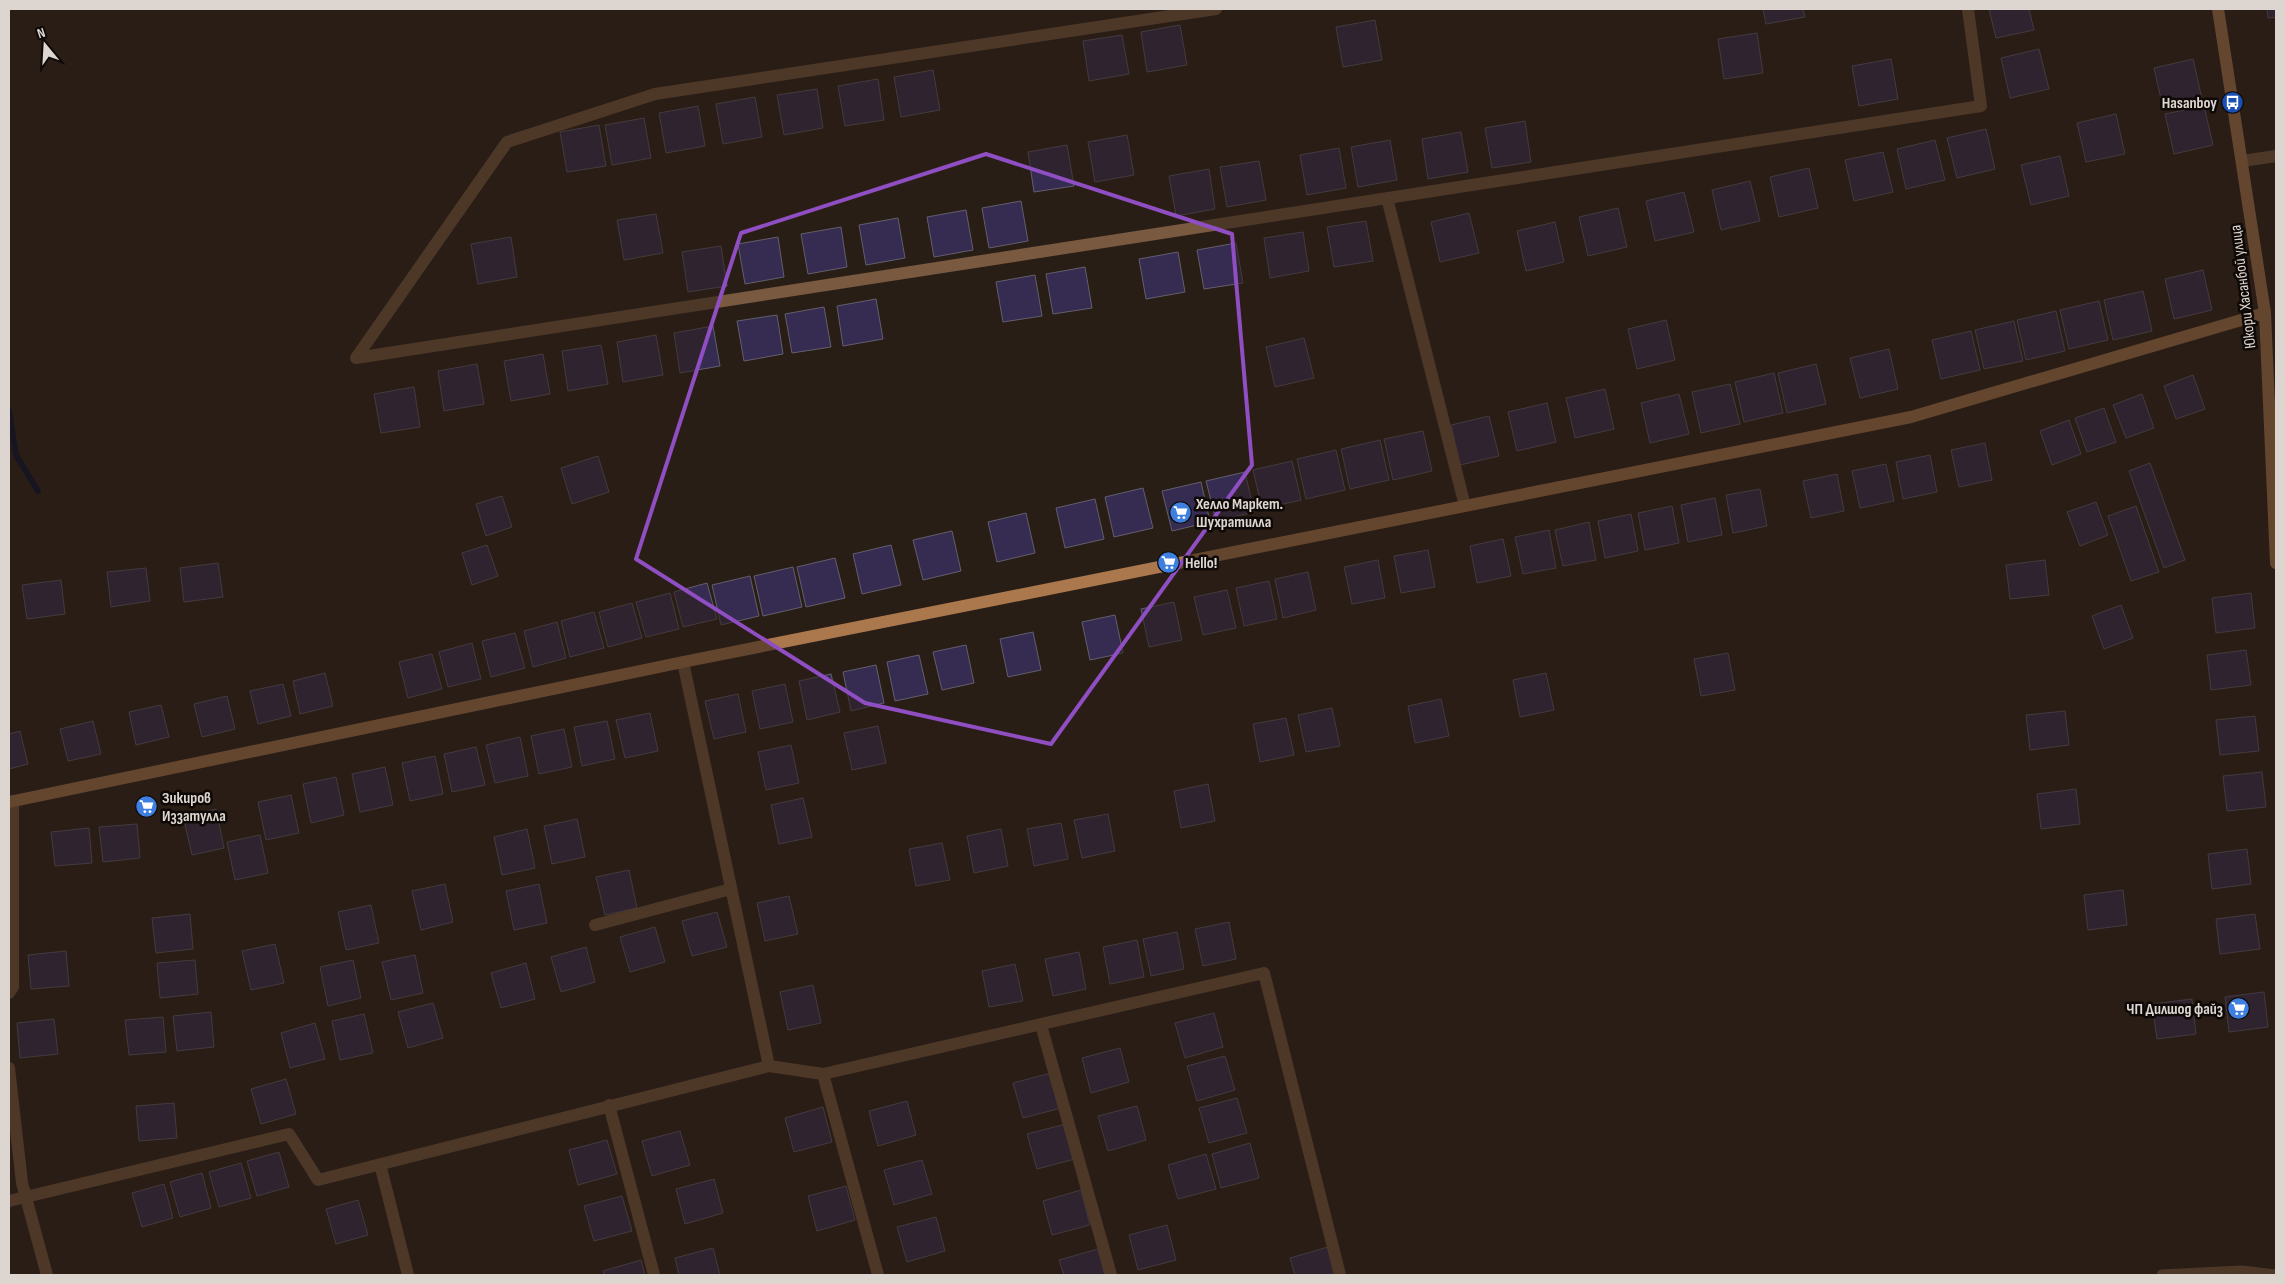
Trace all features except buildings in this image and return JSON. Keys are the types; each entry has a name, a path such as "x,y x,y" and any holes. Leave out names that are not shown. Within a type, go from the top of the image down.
{"street":[{"path":"1216,9 655,94 507,142 356,358 1981,106 1968,9"},
{"name":"Юкори Хасанбой улица","path":"2218,9 2265,312 2276,563"},
{"path":"2242,161 2276,156"},
{"path":"1387,198 1465,506"},
{"path":"9,993 13,987 11,801 683,662 1911,417 2265,312"},
{"path":"683,662 769,1066"},
{"path":"594,925 731,889"},
{"path":"9,1201 289,1134 318,1180 769,1066 823,1074 1264,973 1340,1275"},
{"path":"1041,1025 1111,1275"},
{"path":"9,1068 22,1183 47,1275"},
{"path":"823,1074 878,1275"},
{"path":"609,1105 654,1275"},
{"path":"380,1164 408,1275"}],"lane":[{"path":"2162,1275 2241,1271 2276,1275"}],"highlighted area":[{"path":"986,154 1232,234 1252,465 1051,744 865,703 636,559 741,233"}],"waterway":[{"path":"9,411 16,455 38,491"}],"place":[{"name":"Hasanboy","path":"2233,102"},
{"name":"Хелло Маркет. Шухратилла","path":"1180,512"},
{"name":"Hello!","path":"1169,562"},
{"name":"Зикиров Иззатулла","path":"146,806"},
{"name":"ЧП Дилшод файз","path":"2239,1008"}]}
